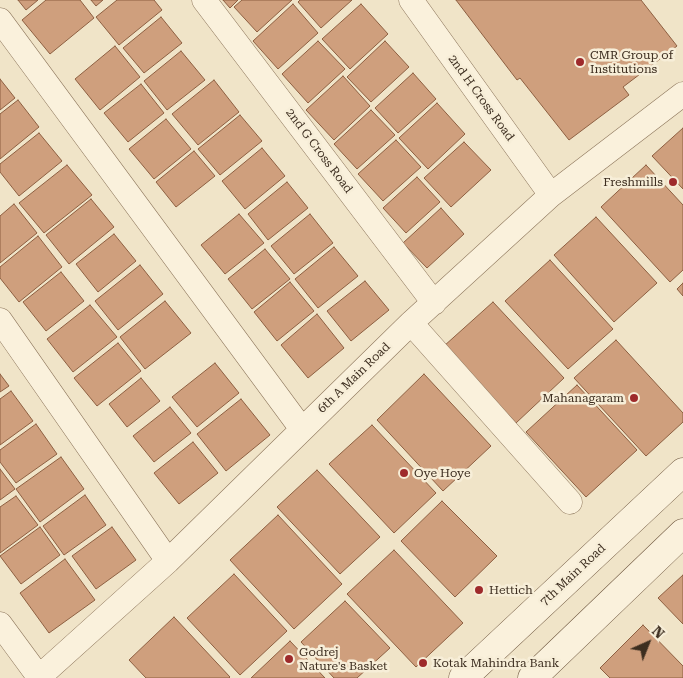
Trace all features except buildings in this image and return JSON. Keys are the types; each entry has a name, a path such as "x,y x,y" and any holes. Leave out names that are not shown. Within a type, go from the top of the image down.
{"main road":[{"name":"7th Main Road","path":"464,678 683,472"},
{"path":"532,678 683,533"}],"street":[{"name":"2nd G Cross Road","path":"204,0 434,303"},
{"name":"2nd H Cross Road","path":"411,0 551,195"},
{"path":"0,20 302,428"},
{"name":"6th A Main Road","path":"38,678 168,561 411,323 551,195 683,94"},
{"path":"0,320 168,561"},
{"path":"411,323 570,502"},
{"path":"0,624 38,678"}],"place":[{"name":"CMR Group of Institutions","path":"580,62"},
{"name":"Freshmills","path":"673,182"},
{"name":"Mahanagaram","path":"634,398"},
{"name":"Oye Hoye","path":"404,473"},
{"name":"Hettich","path":"479,590"},
{"name":"Godrej Nature's Basket","path":"289,659"},
{"name":"Kotak Mahindra Bank","path":"423,663"}]}
